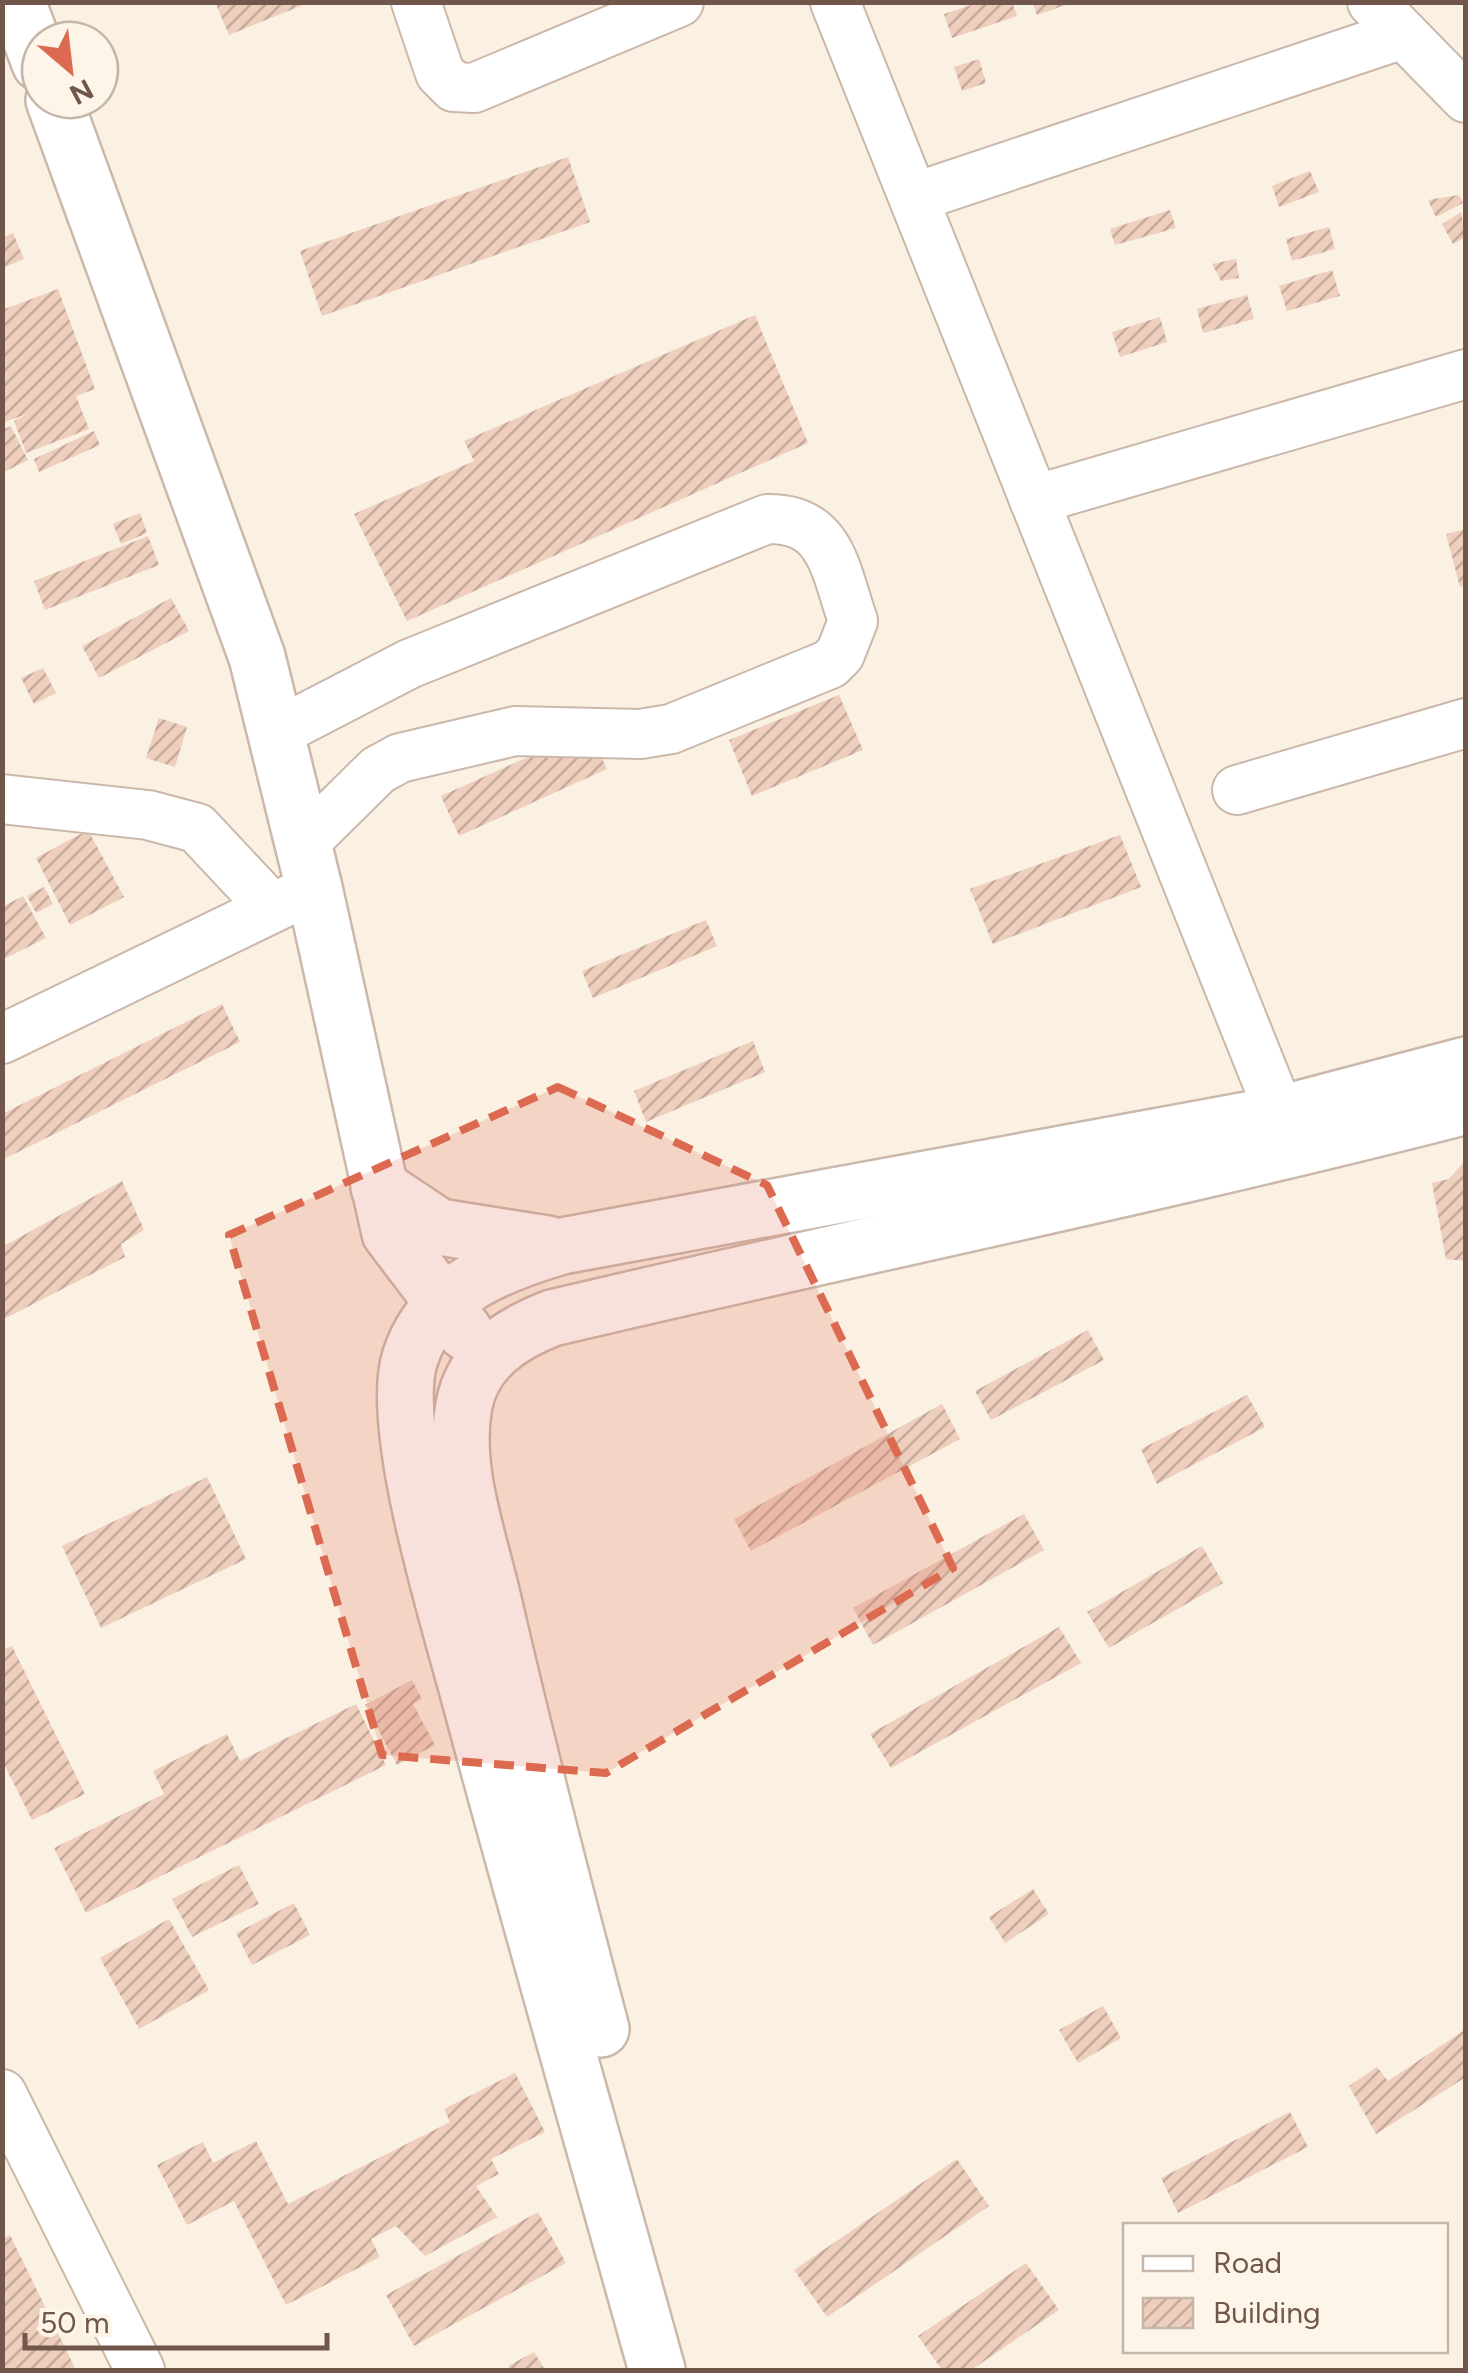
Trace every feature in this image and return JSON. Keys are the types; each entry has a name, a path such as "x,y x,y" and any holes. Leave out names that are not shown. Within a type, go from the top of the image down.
{"street":[{"path":"416,2 440,74 454,87 474,88 678,2"},
{"path":"835,2 1280,1114"},
{"path":"916,197 1387,18 1466,98"},
{"path":"61,120 199,494 278,732 297,880 390,1233 486,1358"},
{"path":"1034,500 1466,374"},
{"path":"2,1038 297,880 378,770 400,758 515,732 640,734 671,729 830,664 840,654 852,621 826,545 810,527 790,518 767,519 409,664 278,732"},
{"path":"1237,790 1466,724"},
{"path":"2,799 148,816 197,828 297,880"},
{"path":"692,2370 444,1600 414,1465 406,1382 410,1356 444,1304 504,1262 562,1246 1280,1114 1466,1066"},
{"path":"656,2370 583,2034 536,1786 462,1468 464,1402 486,1358 528,1328 552,1318 806,1258 1066,1204 1466,1106"},
{"path":"379,1186 440,1228 562,1246"},
{"path":"2,2094 15,2154 140,2370"}],"highlighted area":[{"path":"558,1087 767,1185 953,1568 606,1773 382,1755 229,1235"}],"building":[{"path":"215,2 308,2 308,3 229,35"},
{"path":"980,2 1012,2 1017,16 952,38 944,14"},
{"path":"1032,2 1071,2 1071,3 1037,15"},
{"path":"979,59 986,83 962,91 954,67"},
{"path":"568,157 590,222 322,316 300,251"},
{"path":"1310,171 1319,192 1279,207 1272,186"},
{"path":"1459,195 1463,203 1436,217 1428,200"},
{"path":"1170,210 1176,228 1115,245 1110,229"},
{"path":"1461,212 1466,237 1453,244 1442,224"},
{"path":"1329,227 1335,249 1292,261 1286,239"},
{"path":"13,233 24,259 2,268 2,238"},
{"path":"1236,259 1239,278 1221,281 1212,264"},
{"path":"1332,270 1340,296 1287,311 1279,286"},
{"path":"58,289 95,389 76,396 89,429 26,453 14,421 30,413 2,423 2,310"},
{"path":"1247,295 1254,319 1203,333 1197,309"},
{"path":"755,315 808,443 407,621 354,514 474,461 464,441"},
{"path":"1160,317 1167,342 1120,357 1112,332"},
{"path":"11,426 28,460 2,473 2,430"},
{"path":"94,431 100,445 39,472 34,459"},
{"path":"140,513 147,533 121,544 113,524"},
{"path":"1466,529 1466,585 1460,587 1446,534"},
{"path":"148,536 159,565 45,610 34,581"},
{"path":"171,598 189,631 99,678 82,646"},
{"path":"43,668 56,693 34,704 21,678"},
{"path":"839,695 863,750 752,796 729,740"},
{"path":"159,718 187,727 175,767 146,758"},
{"path":"588,730 607,769 459,836 441,796"},
{"path":"88,830 124,897 70,925 36,858"},
{"path":"1120,835 1141,887 993,944 970,889"},
{"path":"44,887 53,904 36,913 27,896"},
{"path":"23,896 46,938 2,960 2,907"},
{"path":"706,920 717,946 593,998 582,971"},
{"path":"222,1004 240,1042 2,1160 2,1114"},
{"path":"753,1041 765,1072 646,1122 634,1091"},
{"path":"1466,1160 1466,1261 1446,1259 1432,1183 1449,1179"},
{"path":"122,1181 144,1230 121,1244 125,1257 2,1320 2,1247"},
{"path":"1088,1330 1104,1360 991,1420 975,1391"},
{"path":"1247,1395 1265,1427 1157,1484 1141,1449"},
{"path":"942,1404 960,1439 751,1551 734,1519"},
{"path":"207,1477 246,1559 101,1628 62,1546"},
{"path":"1024,1514 1044,1550 873,1645 853,1608"},
{"path":"1202,1546 1223,1583 1109,1648 1087,1612"},
{"path":"1059,1627 1081,1663 891,1768 870,1734"},
{"path":"12,1646 85,1794 32,1820 2,1760 2,1650"},
{"path":"412,1680 422,1699 413,1704 435,1745 397,1765 365,1705"},
{"path":"356,1704 386,1765 86,1913 54,1848 164,1794 153,1771 227,1734 240,1761"},
{"path":"239,1865 259,1904 192,1937 172,1899"},
{"path":"1033,1889 1049,1914 1005,1943 989,1917"},
{"path":"294,1903 310,1935 252,1965 236,1933"},
{"path":"169,1919 209,1990 139,2029 100,1958"},
{"path":"1103,2006 1121,2038 1078,2063 1059,2030"},
{"path":"1466,2029 1466,2077 1376,2134 1349,2086 1377,2067 1388,2081"},
{"path":"515,2073 545,2132 491,2159 499,2174 476,2186 497,2217 425,2256 396,2226 371,2239 380,2257 286,2305 234,2201 187,2225 157,2165 203,2142 213,2163 256,2141 288,2204 450,2122 444,2109"},
{"path":"1290,2112 1308,2147 1178,2213 1161,2178"},
{"path":"957,2159 989,2206 827,2317 794,2270"},
{"path":"538,2212 566,2263 414,2346 386,2295"},
{"path":"10,2235 76,2370 2,2370 2,2239"},
{"path":"1026,2263 1059,2310 971,2370 942,2370 918,2336"},
{"path":"534,2352 545,2370 511,2370 508,2366"}]}
